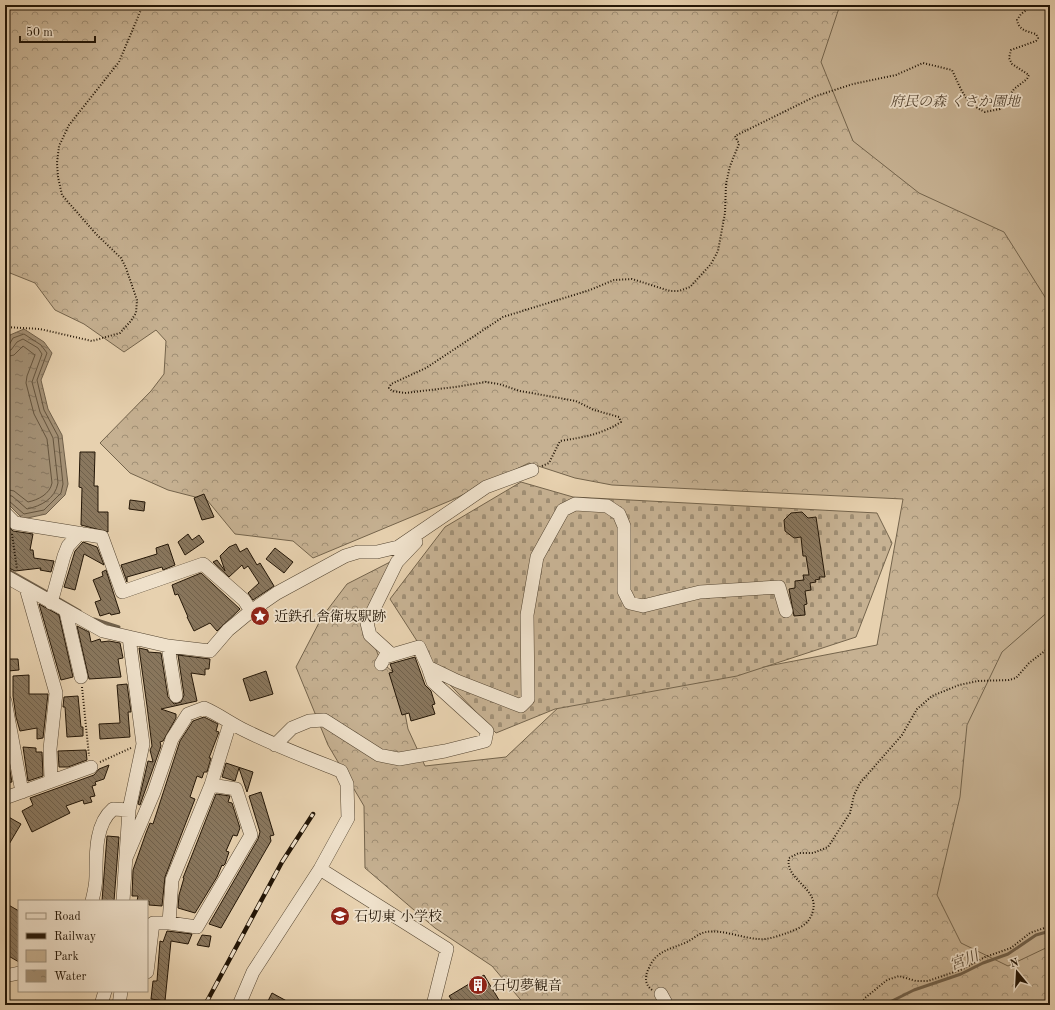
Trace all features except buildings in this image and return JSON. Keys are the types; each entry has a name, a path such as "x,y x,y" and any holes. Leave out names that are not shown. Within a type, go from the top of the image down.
{"street":[{"path":"392,655 370,635 367,623 397,562 426,532 456,507 486,487 532,470"},
{"path":"428,667 456,681 521,706 528,699 527,615 536,557 563,510 574,504 607,506 619,514 624,526 624,591 630,603 643,606 700,592 779,587 786,611"},
{"path":"8,516 15,523 102,537 122,592 203,564 244,600 251,610"},
{"path":"11,574 26,588 66,612 103,631 168,646 210,651 228,630 251,610 277,593 334,561 358,552 377,552 398,547 444,517"},
{"path":"51,603 64,556 68,546 77,533"},
{"path":"26,588 56,693 50,749 51,781"},
{"path":"66,612 81,677"},
{"path":"122,900 129,810 143,744 128,637"},
{"path":"168,646 176,696"},
{"path":"275,745 292,728 309,721 324,720 380,755 399,759 445,751 485,740 487,731 433,682 419,647 385,657 381,664"},
{"path":"5,701 22,792"},
{"path":"126,858 154,792 172,739 188,714 204,708 216,713 230,723 275,745 341,771 347,784 348,818 320,870 254,972 238,1005"},
{"path":"168,923 172,880 210,785 230,723"},
{"path":"5,798 91,767"},
{"path":"148,964 153,923 168,923 197,927 251,835 236,789 210,785"},
{"path":"92,900 96,878 95,850 106,814 113,809 129,810"},
{"path":"320,870 447,949 433,1005"},
{"path":"5,976 18,973"},
{"path":"100,1005 105,992"},
{"path":"119,1005 121,992"}],"path":[{"path":"5,327 40,329 92,341 120,332 130,322 136,313 137,300 124,263 114,250 96,234 62,195 58,178 57,163 59,146 69,125 119,62 143,5"},
{"path":"532,470 549,463 560,441 591,436 606,431 621,422 619,417 594,410 576,401 520,391 499,384 486,382 405,393 392,391 389,388 391,384 426,368 503,317 590,290 614,280 632,279 670,291 690,287 712,264 721,239 730,166 739,144 734,136 816,96 853,84 896,76 923,64 952,70 965,98 973,106 986,112 1000,108 1014,89 1027,79 1029,75 1012,64 1009,58 1011,50 1036,41 1038,38 1036,34 1018,26 1017,20 1021,14 1033,5"},
{"path":"8,516 11,574"},
{"path":"664,1000 646,983 646,974 651,962 663,950 683,944 706,932 766,939 794,931 809,920 814,904 811,894 792,874 788,863 789,858 799,853 813,853 828,847 850,812 854,795 860,783 902,735 917,709 932,696 959,684 978,680 1009,680 1016,678 1029,662 1050,647"},
{"path":"81,677 91,767 108,757 127,749"},
{"path":"860,1005 865,998 887,980 899,976 916,981 928,981 963,970 985,957 1012,948 1030,934 1050,926"}],"green space":[{"path":"5,5 1050,5 1050,1005 525,1005 492,966 435,928 365,868 364,806 328,745 296,667 322,617 347,584 392,561 369,632 381,662 398,676 408,729 425,766 506,757 560,706 877,645 903,499 612,485 575,478 529,463 452,500 313,558 293,541 235,534 207,500 168,490 130,473 100,443 151,391 164,374 166,341 156,330 124,352 84,324 55,310 35,283 5,271"},
{"name":"府民の森 くさか園地","path":"840,5 1050,5 1050,305 1004,232 919,193 853,141 821,62"},
{"path":"521,482 573,497 877,513 892,543 856,637 737,676 555,709 496,733 435,669 390,599 445,527"},
{"path":"1050,610 1050,946 1008,966 961,943 937,895 960,797 967,725 1002,652"}],"water":[{"path":"24,329 44,342 52,353 41,380 48,409 62,435 68,484 65,495 46,514 23,519 5,501 5,345 10,335"}],"waterway":[{"path":"5,568 49,593"},
{"path":"56,597 80,611"},
{"path":"94,619 119,627"},
{"name":"宮川","path":"884,1005 914,990 961,974 983,963 1008,954 1036,935 1050,931"}],"railway":[{"path":"205,1005 282,862 313,814"}],"place":[{"name":"近鉄孔舎衛坂駅跡","path":"260,616"},
{"name":"石切東 小学校","path":"340,916"},
{"name":"石切夢観音","path":"478,985"}]}
